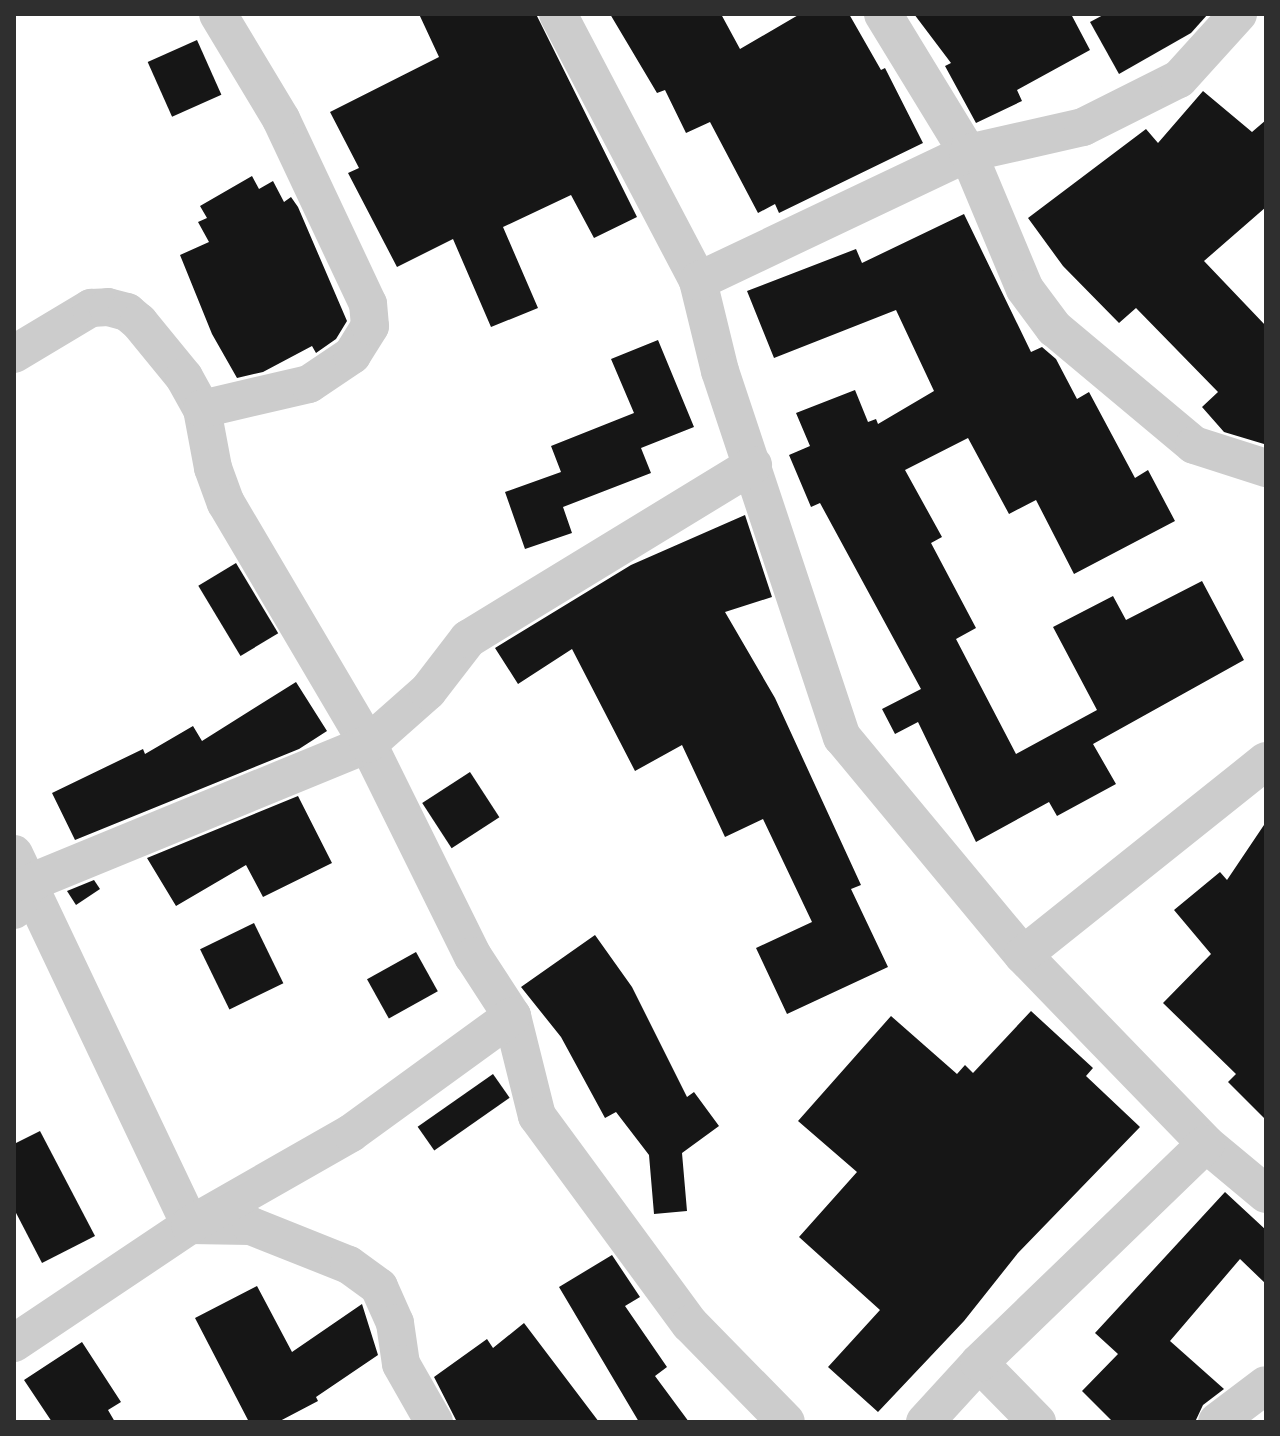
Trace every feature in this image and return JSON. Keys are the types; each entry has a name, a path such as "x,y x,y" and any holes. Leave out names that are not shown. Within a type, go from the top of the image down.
{"street":[{"path":"202,409 309,384 352,355 370,326 368,304 281,119 218,14"},
{"path":"558,14 698,281 720,371 842,737 1023,955 1206,1144 1266,1194"},
{"path":"883,14 968,153 1025,289 1054,328 1194,445 1266,468"},
{"path":"698,281 968,153 1083,127 1179,79 1238,14"},
{"path":"14,354 91,308 127,312 184,377 202,409 213,468 226,503 368,744 473,956 512,1016 537,1116 576,1175 690,1324 786,1422"},
{"path":"190,1225 19,882 368,744 428,691 468,639 753,465"},
{"path":"1023,955 1266,761"},
{"path":"14,1343 190,1225 351,1133 512,1016"},
{"path":"925,1422 979,1363 1206,1144"},
{"path":"190,1225 251,1226 349,1265 379,1287 395,1323 401,1364 434,1422"},
{"path":"979,1363 1037,1422"},
{"path":"1217,1422 1266,1385"}],"building":[{"path":"419,14 536,14 637,217 594,238 571,195 503,227 538,308 491,327 453,239 397,267 348,173 359,168 330,112 439,57"},
{"path":"610,14 721,14 740,49 800,14 849,14 881,70 885,68 923,143 779,213 775,204 758,213 710,122 686,133 665,90 657,93"},
{"path":"914,14 1071,14 1090,50 1017,90 1022,101 976,123 945,66 951,63"},
{"path":"1105,14 1208,14 1191,33 1119,74 1090,22"},
{"path":"197,40 221,95 172,117 148,62"},
{"path":"1203,91 1252,132 1266,120 1266,207 1204,261 1266,326 1264,444 1224,432 1202,407 1218,392 1136,308 1119,323 1063,266 1028,218 1146,129 1158,143"},
{"path":"252,176 259,189 273,181 284,202 291,197 298,207 347,321 336,339 316,353 312,346 263,372 237,378 212,334 180,255 209,242 198,222 207,218 200,206"},
{"path":"964,214 1031,352 1042,347 1056,359 1077,399 1089,392 1135,478 1148,470 1175,521 1074,574 1036,500 1009,514 968,438 905,470 942,537 931,543 976,628 956,639 1016,754 1097,710 1053,627 1113,596 1126,620 1202,581 1244,660 1093,744 1116,784 1057,816 1049,802 976,842 918,722 895,734 882,709 921,689 820,503 811,507 789,455 810,446 796,413 855,390 868,422 876,419 878,424 934,391 896,310 774,358 747,291 856,249 862,263"},
{"path":"658,340 694,427 641,448 651,473 563,507 572,533 525,549 505,492 561,472 551,446 634,413 611,359"},
{"path":"745,515 772,597 725,612 775,698 861,885 851,889 888,967 787,1014 756,948 812,922 763,819 725,837 682,745 635,771 572,649 518,684 495,648 631,565"},
{"path":"236,563 278,633 241,656 198,586"},
{"path":"296,682 327,731 299,749 75,840 52,793 143,749 145,754 193,726 202,741"},
{"path":"470,772 499,817 452,848 422,803"},
{"path":"298,796 332,863 263,897 246,865 176,906 147,858"},
{"path":"1266,822 1266,1120 1228,1082 1236,1074 1163,1003 1211,954 1174,910 1220,872 1227,880"},
{"path":"94,880 100,889 76,905 67,891"},
{"path":"254,923 283,983 229,1010 200,949"},
{"path":"595,935 632,987 687,1097 694,1092 719,1126 682,1153 687,1211 654,1214 649,1155 616,1112 605,1118 561,1037 521,987"},
{"path":"416,952 438,991 389,1019 367,979"},
{"path":"1031,1011 1093,1068 1086,1076 1140,1127 1018,1253 964,1321 878,1412 828,1367 880,1310 799,1237 857,1172 798,1121 891,1016 957,1074 965,1065 973,1073"},
{"path":"493,1074 510,1098 434,1151 418,1127"},
{"path":"40,1131 95,1236 42,1263 14,1209 14,1144"},
{"path":"1225,1192 1266,1230 1266,1284 1240,1259 1170,1341 1224,1389 1203,1405 1195,1422 1113,1422 1082,1391 1118,1354 1095,1333"},
{"path":"612,1255 640,1297 625,1306 667,1367 655,1376 689,1422 639,1422 559,1287"},
{"path":"257,1286 292,1352 362,1304 378,1355 316,1397 318,1401 278,1422 249,1422 195,1318"},
{"path":"524,1323 599,1422 457,1422 434,1377 487,1339 493,1348"},
{"path":"82,1342 121,1402 108,1410 115,1422 52,1422 24,1380"}]}
